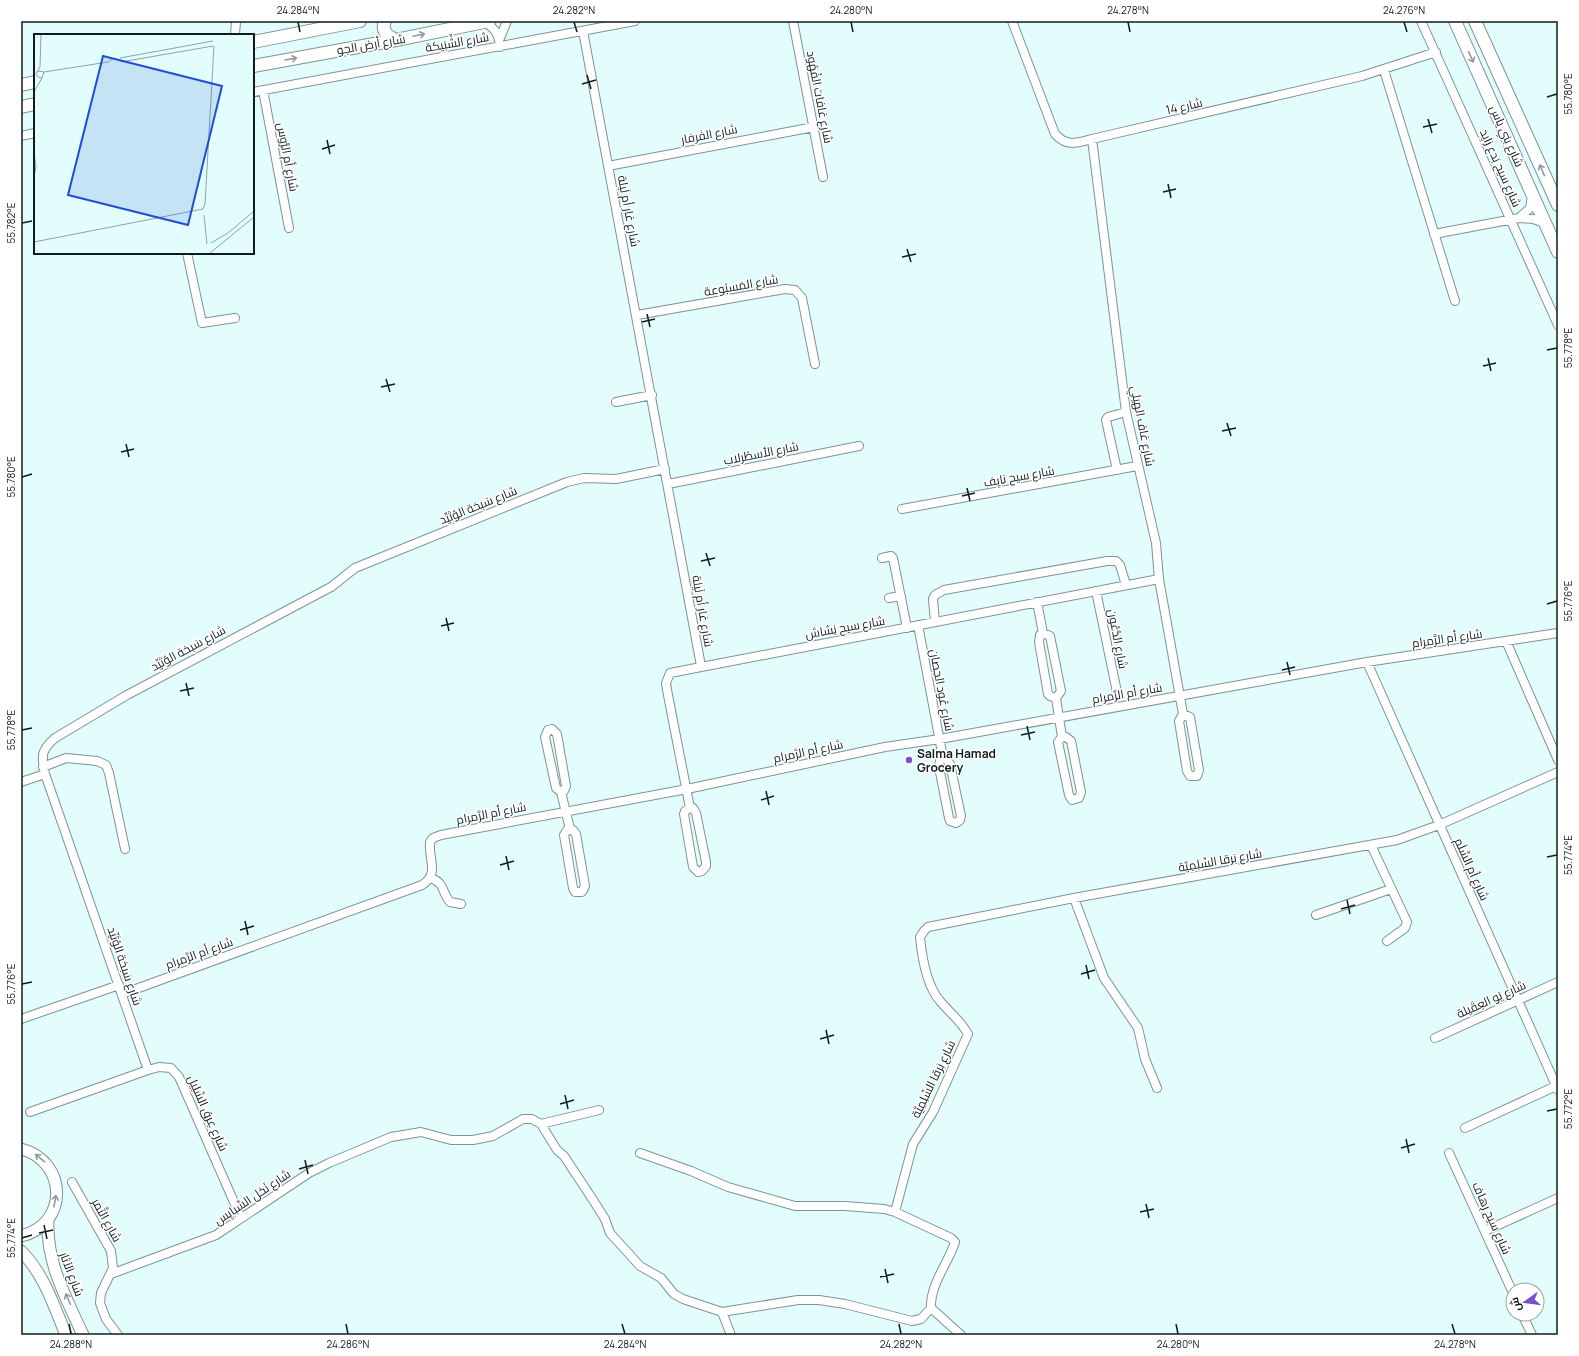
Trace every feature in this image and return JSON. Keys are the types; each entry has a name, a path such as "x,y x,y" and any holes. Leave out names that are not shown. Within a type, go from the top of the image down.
{"main road":[{"name":"شارع أرض الجو","path":"254,42 360,21"},
{"path":"385,21 384,31 387,35 396,40"},
{"name":"شارع بني ياس","path":"1455,21 1558,252"},
{"name":"شارع بني ياس","path":"1475,21 1558,205"},
{"name":"شارع أرض الجو","path":"254,66 486,22"},
{"path":"21,85 34,82"},
{"path":"21,106 34,104"}],"street":[{"path":"235,34 236,21"},
{"name":"شارع الشِّبَيكة","path":"500,47 500,38 507,21"},
{"name":"شارع الشِّبَيكة","path":"254,92 635,21"},
{"name":"شارع غافات الفُهُود","path":"794,21 824,177"},
{"name":"شارع 14","path":"1012,21 1055,134 1062,141 1069,143 1092,140 1384,70 1436,52"},
{"name":"شارع سيح بَدع زايِد","path":"1422,21 1515,219 1558,325"},
{"name":"شارع الشِّبَيكة","path":"486,22 496,31 500,38"},
{"name":"شارع غار أم لَيلة","path":"583,31 637,315 701,666"},
{"path":"1384,70 1455,301"},
{"name":"شارع أم الرُّوس","path":"263,90 290,228"},
{"name":"شارع الفَرفار","path":"608,166 814,127"},
{"path":"21,136 34,133"},
{"name":"شارع غاف الهيلي","path":"1092,140 1126,412 1137,466 1156,543 1159,579 1183,714 1179,721 1187,771 1190,776 1194,777 1197,776 1199,770 1190,717 1183,714"},
{"path":"1515,219 1530,208 1532,193"},
{"path":"1434,234 1515,219 1533,219 1545,223"},
{"path":"187,254 202,323 235,318"},
{"name":"شارع المَسبُوعة","path":"637,315 785,289 795,290 802,298 815,364"},
{"path":"616,402 652,396"},
{"path":"1117,470 1106,420 1108,417 1126,412"},
{"name":"شارع الأسطُرلاب","path":"668,484 859,446"},
{"name":"شارع سيح نايِف","path":"902,509 1137,466"},
{"name":"شارع سَبخة الوُتَيِّد","path":"148,1070 44,770 44,750 55,738 127,695 331,587 355,568 567,482 584,478 616,479 665,469"},
{"path":"882,558 891,556 893,558 907,628"},
{"path":"935,622 933,599 935,595 944,590 1107,561 1116,561 1120,565 1126,585"},
{"name":"شارع سيح نِشاش","path":"690,808 685,811 684,814 694,867 698,872 702,871 706,866 706,862 696,813 693,808 690,808 686,789 666,683 670,673 1159,579"},
{"name":"شارع الدُّعُون","path":"1096,591 1117,692"},
{"path":"889,598 901,596"},
{"path":"1037,602 1043,633 1040,635 1039,642 1048,694 1056,698"},
{"name":"شارع عُود الحِصان","path":"918,626 943,758 950,764 961,816 960,820 956,823 949,818 940,774 938,763 943,758"},
{"path":"1043,633 1050,636 1061,691 1056,698 1062,737 1058,742 1068,795 1072,800 1076,800 1079,798 1081,792 1071,741 1066,737 1062,737"},
{"name":"شارع أم الرَّمرام","path":"122,994 416,888 431,878 433,872 429,846 433,838 565,811 686,789 885,747 940,739 1367,662 1558,633"},
{"path":"1506,641 1558,760"},
{"name":"شارع أم السَّلَم","path":"1367,662 1557,1088 1465,1128"},
{"path":"561,792 564,791 566,786 558,734 552,729 546,733 545,737 556,788 561,792 570,829 576,834 585,886 585,890 579,893 574,888 564,835 565,832 570,829"},
{"path":"21,782 66,758 97,762 106,765 125,849"},
{"name":"شارع بَرقا السِّلِمِيَّة","path":"894,1212 913,1144 933,1112 968,1034 961,1024 939,1001 931,988 920,937 924,931 935,925 1074,898 1397,840 1440,825 1558,772"},
{"path":"1371,845 1407,925 1402,931 1387,941"},
{"path":"431,878 439,881 443,886 450,902 461,904"},
{"path":"1316,915 1391,889"},
{"path":"1074,898 1104,978 1138,1028 1145,1060 1157,1088"},
{"name":"شارع يَو العِقَيلة","path":"1435,1038 1558,982"},
{"path":"21,1019 119,985"},
{"name":"شارع عِرق السِّلِيل","path":"30,1112 148,1070 171,1068 179,1076 242,1218"},
{"path":"599,1110 541,1124 556,1150 564,1156 593,1200 605,1219 610,1232 640,1266 661,1278 674,1294 683,1299 722,1312 798,1300 818,1300 845,1304 912,1321 921,1319 931,1308 931,1299 935,1286 954,1242 952,1238 884,1209 845,1206 795,1206 728,1187 691,1171 640,1154"},
{"name":"شارع نَخل السِّبايِس","path":"111,1274 207,1240 310,1173 329,1163 391,1137 421,1132 451,1140 473,1140 493,1136 523,1119 532,1119 541,1124"},
{"path":"21,1149 39,1157 47,1165 53,1175 56,1186 56,1198 53,1210 48,1220 39,1229 21,1236"},
{"name":"شارع سيح رِهاف","path":"1449,1152 1508,1282"},
{"name":"شارع التَّمر","path":"72,1182 110,1251 113,1268 101,1293 100,1304 106,1319 118,1335"},
{"path":"1485,1231 1558,1198"},
{"name":"شارع الآثار","path":"48,1220 47,1239 54,1269 84,1335"},
{"path":"21,1251 30,1260 39,1273 66,1335"},
{"path":"931,1308 961,1335"},
{"path":"722,1312 731,1335"},
{"path":"1526,1322 1532,1335"}],"place":[{"name":"Salma Hamad Grocery","path":"909,760"}]}
